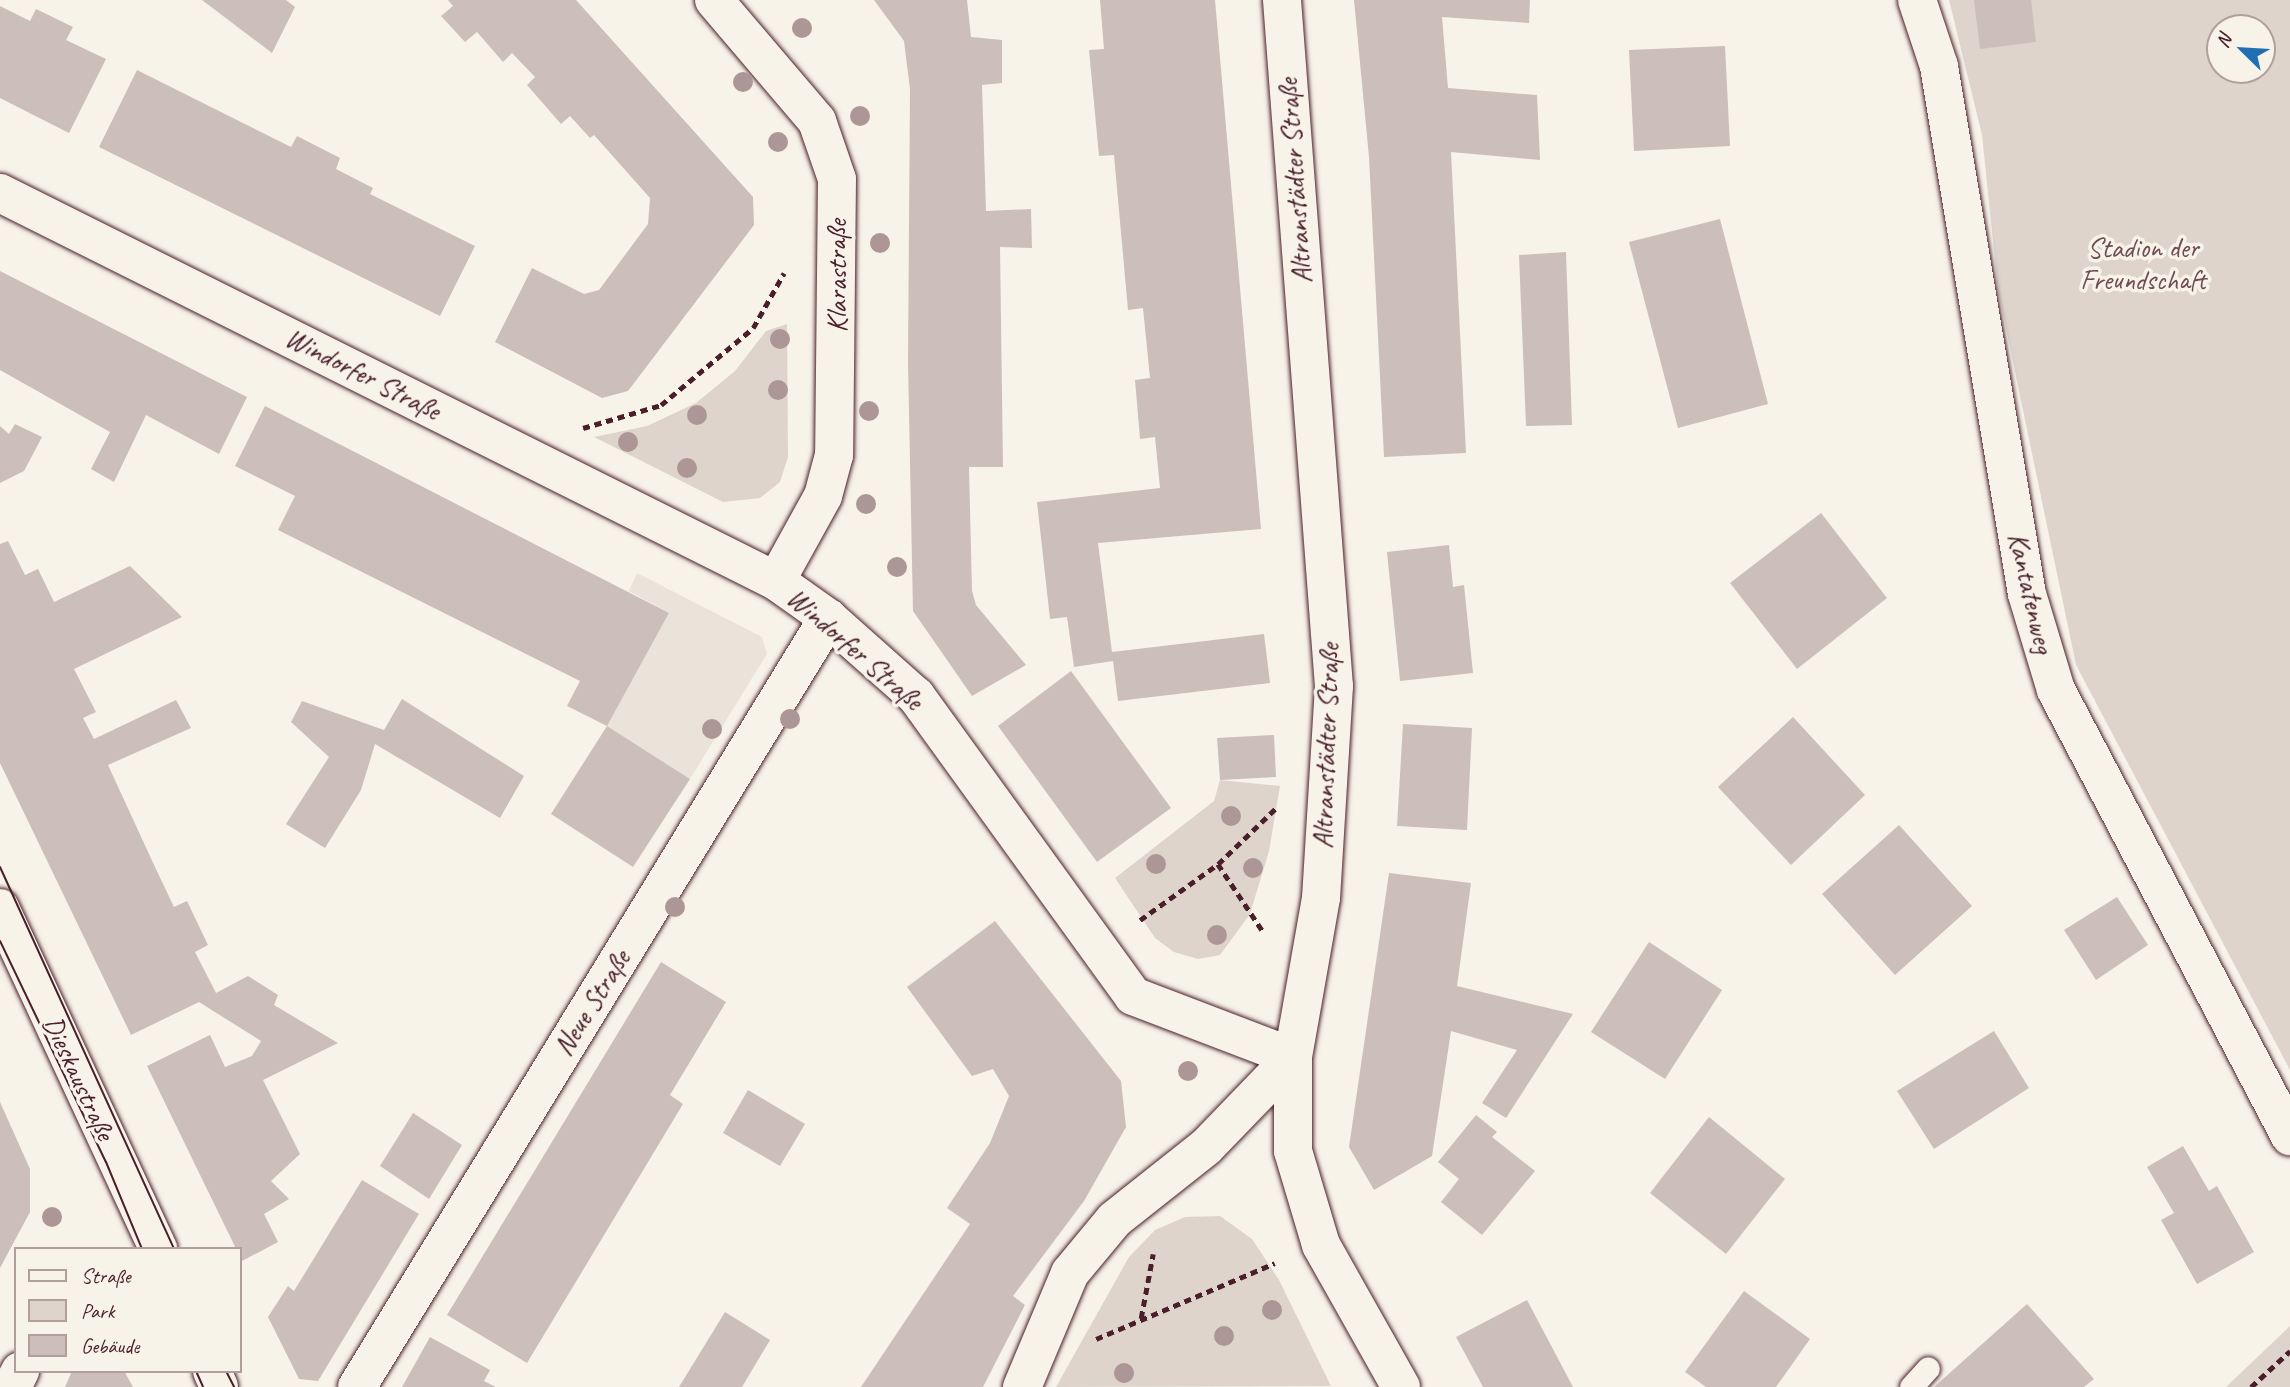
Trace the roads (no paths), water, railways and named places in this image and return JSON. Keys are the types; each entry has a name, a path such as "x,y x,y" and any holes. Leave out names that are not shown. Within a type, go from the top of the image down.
{"street":[{"name":"Klarastraße","path":"714,0 817,121 837,179 834,455 823,496 776,580"},
{"name":"Altranstädter Straße","path":"1282,0 1334,685 1321,898 1293,1057"},
{"name":"Kantatenweg","path":"1917,0 1939,66 2027,594 2056,690 2290,1136"},
{"name":"Windorfer Straße","path":"0,192 776,580 828,618 916,696 1097,951 1133,996 1293,1057"},
{"name":"Neue Straße","path":"357,1387 828,618"},
{"name":"Dieskaustraße","path":"0,908 157,1247"},
{"path":"1293,1057 1293,1151 1321,1245 1401,1387"},
{"path":"1026,1377 1070,1273 1114,1220 1206,1147 1293,1057"}],"lane":[{"path":"1911,1387 1928,1368"}],"tram line":[{"path":"0,867 173,1247"},
{"path":"0,941 106,1162 141,1247"},
{"path":"197,1373 203,1387"},
{"path":"227,1373 234,1387"}],"park label":[{"name":"Stadion der Freundschaft","path":"2143,264"}]}
